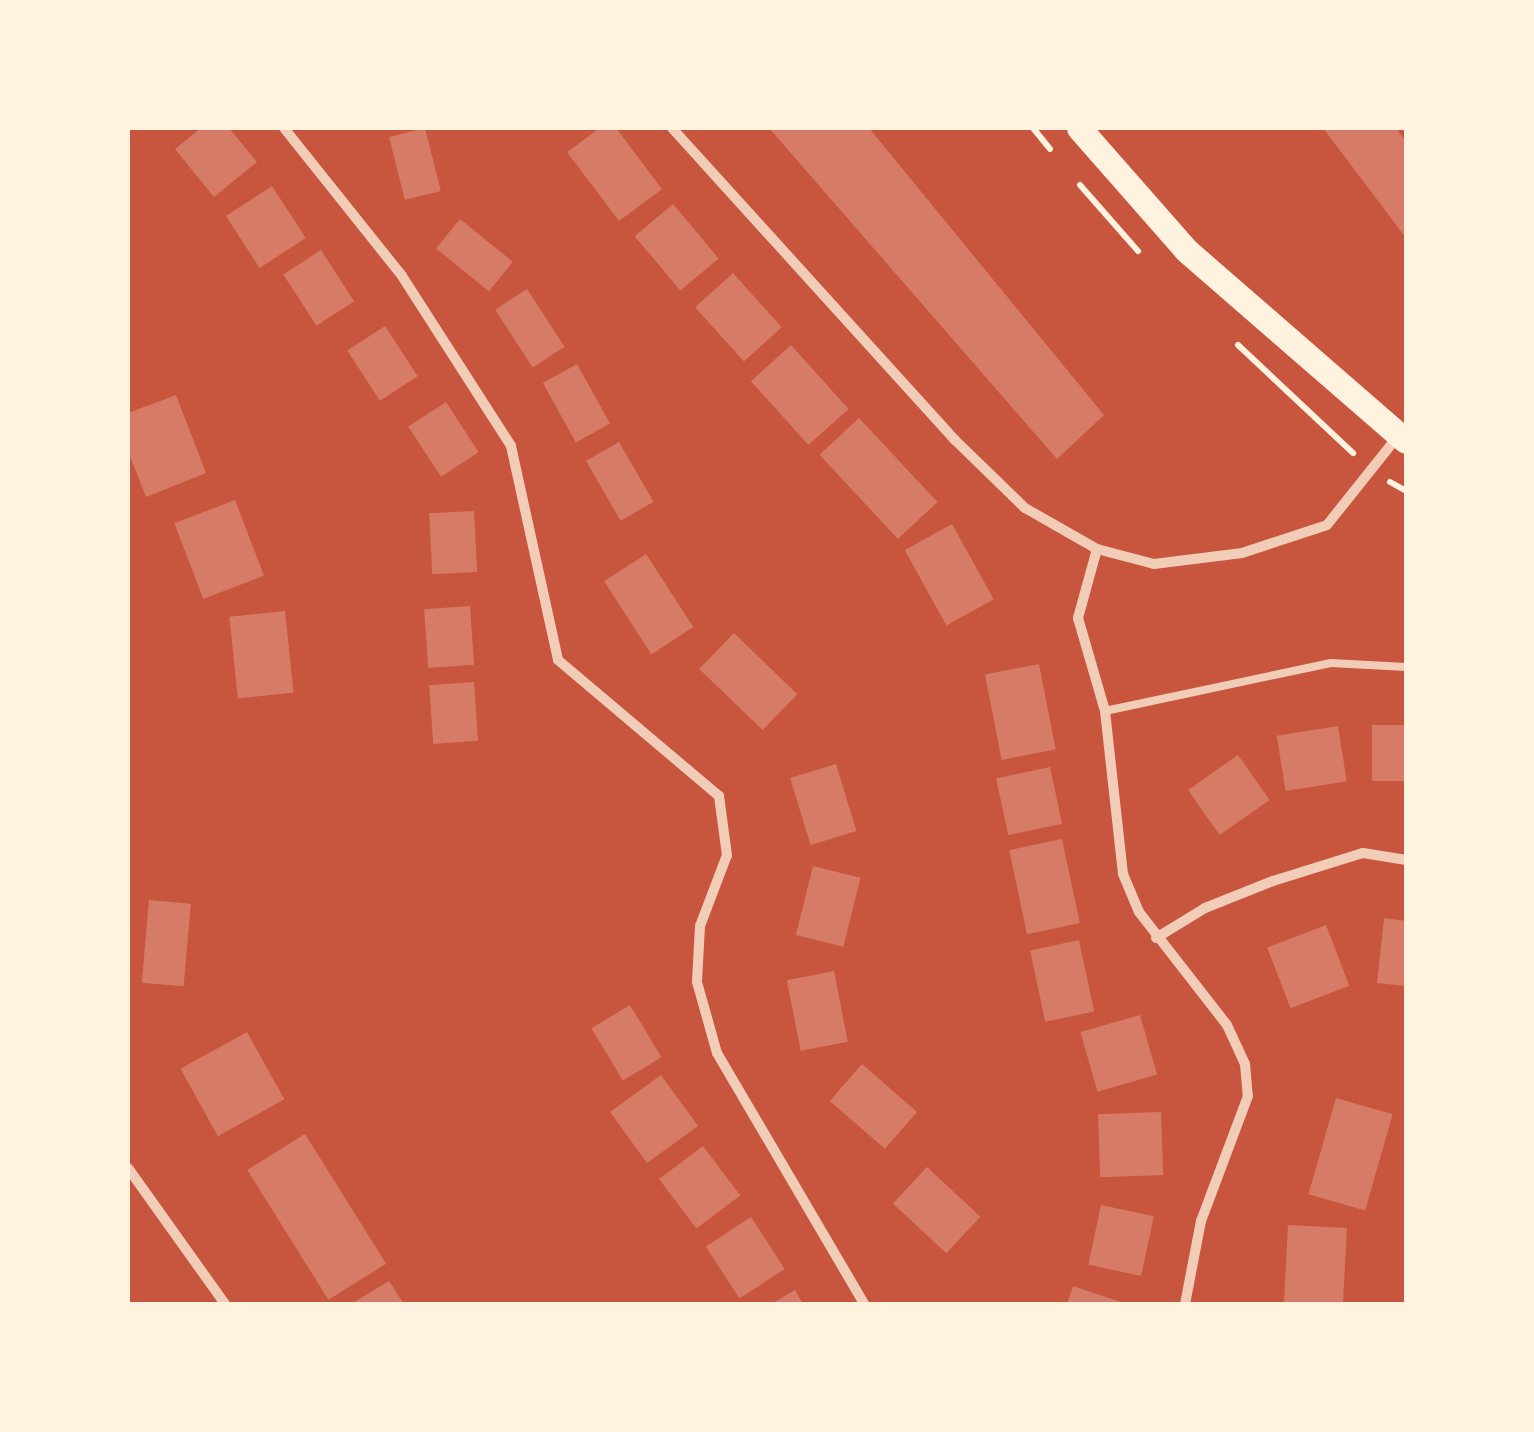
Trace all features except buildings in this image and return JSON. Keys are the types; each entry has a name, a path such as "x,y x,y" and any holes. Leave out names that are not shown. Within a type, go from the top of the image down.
{"main road":[{"path":"1079,128 1186,250 1402,439"}],"street":[{"path":"284,128 402,276 511,446 558,660 719,796 727,855 700,926 702,1000 718,1053 864,1304"},
{"path":"672,128 714,181 955,440 1025,508 1096,549 1154,564 1242,553 1327,525 1402,439"},
{"path":"1096,549 1078,618 1105,711 1123,874 1156,938 1227,1025 1245,1064 1248,1096 1201,1221 1184,1304"},
{"path":"1156,938 1206,908 1273,881 1364,854 1406,860"},
{"path":"128,1168 226,1304"}],"lane":[{"path":"1105,711 1330,663 1406,667"}]}
